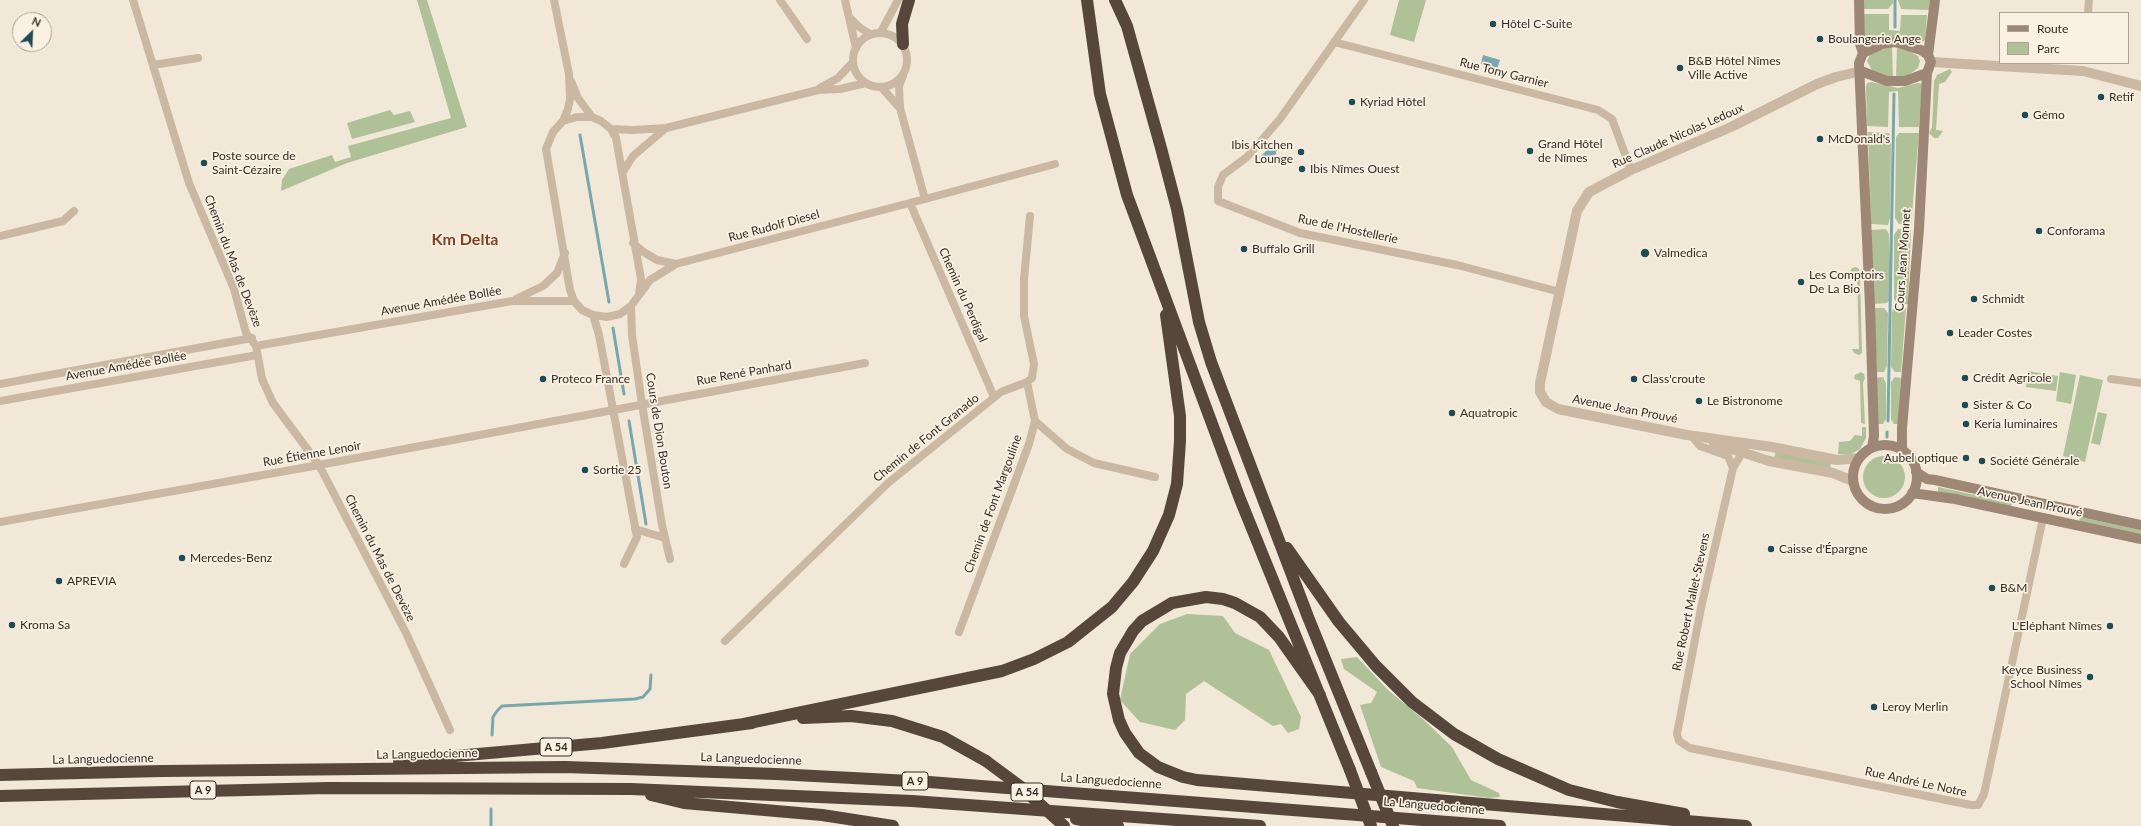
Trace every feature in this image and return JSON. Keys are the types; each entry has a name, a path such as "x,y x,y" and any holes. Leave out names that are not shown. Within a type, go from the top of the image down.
{"highway":[{"path":"903,44 902,24 909,0"},
{"path":"1087,0 1100,94 1127,195 1237,491 1372,826"},
{"path":"1115,0 1127,26 1161,148 1177,209 1199,322 1211,362 1308,617 1393,826"},
{"path":"744,724 1002,671 1034,659 1068,642 1112,607 1133,582 1153,551 1169,515 1177,484 1180,455 1180,416 1162,291"},
{"path":"1272,521 1288,550 1339,622 1376,666 1430,716 1475,747 1524,772 1569,790 1644,807 1754,826"},
{"path":"1320,695 1280,638 1260,617 1235,603 1223,599 1206,597 1172,603 1142,621 1133,631 1120,654 1116,668 1113,694 1119,720 1125,733 1139,753 1158,767 1197,780 1746,826"},
{"name":"A 54","path":"329,769 602,743 744,724 829,716 870,718 892,721 927,731 959,745 986,761 1021,787 1064,826"},
{"name":"La Languedocienne","path":"0,775 329,769 565,767 776,774 945,783 1500,826"},
{"name":"A 9","path":"0,796 328,788 631,789 789,794 998,806 1260,826"},
{"path":"631,789 684,803 822,815 893,826"},
{"path":"998,806 1118,826"}],"main road":[{"path":"1859,0 1860,44 1863,52 1859,63 1861,72 1874,420 1872,448"},
{"path":"1863,52 1882,44 1895,42 1909,45 1930,58 1935,0"},
{"name":"Cours Jean Monnet","path":"1902,450 1902,428 1919,229 1927,73 1930,58"},
{"path":"1861,72 1887,82 1905,81 1927,73"},
{"path":"1882,445 1892,446 1902,450 1911,460 1916,472 1916,483 1912,493 1906,501 1898,506 1888,509 1869,505 1861,499 1856,491 1853,481 1855,465 1859,458 1872,448 1882,445"},
{"name":"Avenue Jean Prouvé","path":"1916,472 1927,479 2141,525"},
{"name":"Avenue Jean Prouvé","path":"1912,493 1955,499 2141,539"},
{"path":"2043,518 2046,504"}],"street":[{"name":"Chemin du Mas de Devèze","path":"133,0 189,183 234,289 246,333 252,338 257,351 262,379 273,403 319,465 406,633 450,730"},
{"path":"554,0 569,74 578,98 592,117 611,129 616,138 623,172 633,243 641,279 639,295"},
{"path":"780,0 807,39"},
{"path":"845,0 856,48"},
{"path":"881,32 898,0"},
{"name":"Rue de l'Hostellerie","path":"1364,0 1280,119 1247,157 1223,175 1218,187 1218,201 1300,233 1457,265 1560,292"},
{"path":"2088,12 2089,0"},
{"path":"850,18 859,27 870,34"},
{"path":"818,90 838,78 853,62 859,42 870,34 881,32 890,34 903,44 908,60 899,86 900,108 925,199"},
{"name":"Rue Tony Garnier","path":"1334,42 1598,110 1612,119 1631,170"},
{"path":"153,65 198,58"},
{"path":"1930,58 1999,62"},
{"path":"853,62 859,78 866,83 881,87 897,82 903,76"},
{"path":"2033,64 2084,67 2141,86"},
{"name":"Rue Claude Nicolas Ledoux","path":"1558,409 1546,402 1540,392 1540,383 1577,211 1589,192 1631,170 1731,127 1817,84 1836,77 1861,72"},
{"path":"569,74 570,99 568,109 563,121 553,132 546,149 574,301 582,310 593,315 607,317 620,314 631,306"},
{"path":"611,129 633,130 666,128 818,90 840,89 866,83"},
{"path":"881,87 900,108"},
{"path":"563,121 577,117 592,117"},
{"path":"623,172 634,156 666,128"},
{"name":"Rue Rudolf Diesel","path":"631,306 650,280 676,264 1055,164"},
{"name":"Chemin du Perdigal","path":"910,203 994,397"},
{"path":"0,236 63,221 74,210"},
{"path":"1027,382 1034,373 1034,364 1024,316 1024,279 1030,216"},
{"path":"633,243 642,251 657,260 676,264"},
{"name":"Avenue Amédée Bollée","path":"512,301 543,286 557,273 565,253"},
{"name":"Avenue Amédée Bollée","path":"0,400 512,301 574,301"},
{"name":"Cours de Dion Bouton","path":"631,306 632,335 642,404 670,559"},
{"path":"593,315 599,335 612,411 637,537 624,564"},
{"name":"Avenue Amédée Bollée","path":"0,384 252,338"},
{"name":"Rue René Panhard","path":"628,408 642,404 865,363"},
{"path":"2111,379 2141,384"},
{"name":"Chemin de Font Granado","path":"725,641 888,483 994,397 1001,392 1027,382"},
{"name":"Chemin de Font Margouline","path":"959,632 1029,444 1035,421 1027,382"},
{"name":"Rue Étienne Lenoir","path":"0,522 628,408"},
{"name":"Avenue Jean Prouvé","path":"1558,409 1689,436 1772,446 1836,460 1859,458"},
{"path":"1035,421 1067,449 1094,463 1155,477"},
{"path":"1689,436 1700,446 1728,456 1733,468"},
{"name":"Avenue Jean Prouvé","path":"1689,436 1769,461 1833,473 1853,481"},
{"name":"Rue Robert Mallet-Stevens","path":"1679,741 1677,734 1700,615 1733,468 1742,453"},
{"name":"Rue André Le Notre","path":"1679,741 1690,748 1971,806 1978,804 1984,794 2043,518"},
{"path":"636,529 666,538"}],"green space":[{"path":"417,0 427,0 467,127 347,163 281,191 282,180 289,169 332,155 335,162 351,157 348,146 451,118"},
{"path":"1399,0 1426,0 1414,42 1390,35"},
{"path":"1863,0 1893,0 1893,3 1888,9 1863,9"},
{"path":"1898,0 1930,0 1929,10 1901,9"},
{"path":"1863,14 1889,14 1889,30 1900,31 1901,15 1927,15 1925,40 1920,44 1908,39 1886,37 1867,44 1864,40"},
{"path":"1892,47 1893,78 1872,70 1867,61 1870,55 1876,51"},
{"path":"1897,48 1909,51 1918,56 1920,61 1918,68 1907,76 1896,77"},
{"path":"1950,69 1952,72 1945,82 1939,84 1936,130 1943,131 1938,138 1934,138 1929,133 1932,127 1934,81 1937,75"},
{"path":"1871,82 1898,88 1918,83 1922,84 1919,127 1899,127 1898,91 1889,92 1888,127 1867,126 1866,87 1867,83"},
{"path":"390,110 394,115 410,111 415,122 352,139 347,123"},
{"path":"1868,132 1889,133 1891,138 1890,218 1888,225 1871,224"},
{"path":"1899,133 1919,133 1911,225 1899,224 1895,218 1896,137"},
{"path":"1886,229 1889,234 1891,298 1887,303 1874,304 1871,230"},
{"path":"1898,229 1911,230 1908,304 1898,304 1894,299 1894,235"},
{"path":"1856,267 1859,269 1860,274 1862,353 1859,355 1854,353 1852,349 1859,349 1857,275 1849,274 1852,268"},
{"path":"1874,308 1884,308 1888,313 1887,366 1884,372 1877,372"},
{"path":"1894,308 1906,308 1901,372 1895,372 1891,367 1892,312"},
{"path":"2028,371 2058,376 2056,391 2026,387"},
{"path":"1861,372 1864,374 1865,378 1863,383 1865,424 1861,423 1860,381 1854,379 1855,375"},
{"path":"2060,372 2076,375 2071,404 2056,401"},
{"path":"2080,375 2103,380 2085,462 2063,456"},
{"path":"1883,377 1886,383 1886,419 1883,424 1878,424 1876,378"},
{"path":"1895,377 1901,378 1898,424 1894,424 1891,419 1891,382"},
{"path":"2098,412 2107,414 2100,445 2091,443"},
{"path":"1862,427 1866,427 1866,438 1860,449 1851,454 1838,454 1839,442 1850,441 1855,435 1862,436"},
{"path":"1776,452 1831,463 1830,469 1774,457"},
{"path":"1880,456 1888,456 1896,459 1902,465 1905,477 1902,489 1896,495 1888,498 1880,498 1872,495 1866,489 1863,481 1863,473 1866,465 1872,459"},
{"path":"1938,487 2012,503 2011,508 1938,492"},
{"path":"2080,517 2141,530 2141,535 2079,522"},
{"path":"1187,614 1223,616 1235,633 1269,650 1301,717 1299,729 1288,733 1281,724 1273,726 1204,681 1186,694 1185,720 1175,730 1140,722 1120,700 1130,654 1160,624"},
{"path":"1357,657 1388,690 1424,720 1452,747 1471,780 1499,793 1500,797 1489,798 1417,788 1414,781 1381,767 1360,705 1371,703 1377,692 1344,669 1341,659"}],"water":[{"path":"1483,55 1500,60 1497,69 1481,64"},
{"path":"1273,144 1277,147 1276,154 1263,162 1260,161 1259,158"}],"waterway":[{"path":"1895,0 1895,27"},
{"path":"1888,421 1894,94"},
{"path":"580,135 609,302"},
{"path":"613,328 624,394"},
{"path":"629,421 646,524"},
{"path":"1887,432 1887,437"},
{"path":"492,735 493,717 502,706 635,699 643,697 650,689 651,675"},
{"path":"491,809 491,826"}],"place":[{"name":"Hôtel C-Suite","path":"1493,24"},
{"name":"Boulangerie Ange","path":"1820,39"},
{"name":"B&B Hôtel Nîmes Ville Active","path":"1680,68"},
{"name":"Retif","path":"2101,97"},
{"name":"Kyriad Hôtel","path":"1352,102"},
{"name":"Gémo","path":"2025,115"},
{"name":"McDonald's","path":"1820,139"},
{"name":"Grand Hôtel de Nîmes","path":"1530,151"},
{"name":"Ibis Kitchen Lounge","path":"1301,152"},
{"name":"Poste source de Saint-Cézaire","path":"204,163"},
{"name":"Ibis Nîmes Ouest","path":"1302,169"},
{"name":"Conforama","path":"2039,231"},
{"name":"Buffalo Grill","path":"1244,249"},
{"name":"Valmedica","path":"1645,253"},
{"name":"Les Comptoirs De La Bio","path":"1801,282"},
{"name":"Schmidt","path":"1974,299"},
{"name":"Leader Costes","path":"1950,333"},
{"name":"Crédit Agricole","path":"1965,378"},
{"name":"Proteco France","path":"543,379"},
{"name":"Class'croute","path":"1634,379"},
{"name":"Le Bistronome","path":"1699,401"},
{"name":"Sister & Co","path":"1965,405"},
{"name":"Aquatropic","path":"1452,413"},
{"name":"Keria luminaires","path":"1966,424"},
{"name":"Aubel optique","path":"1966,458"},
{"name":"Société Générale","path":"1982,461"},
{"name":"Sortie 25","path":"585,470"},
{"name":"Caisse d'Épargne","path":"1771,549"},
{"name":"Mercedes-Benz","path":"182,558"},
{"name":"APREVIA","path":"59,581"},
{"name":"B&M","path":"1992,588"},
{"name":"Kroma Sa","path":"12,625"},
{"name":"L'Eléphant Nîmes","path":"2110,626"},
{"name":"Keyce Business School Nîmes","path":"2090,677"},
{"name":"Leroy Merlin","path":"1874,707"}],"district":[{"name":"Km Delta","path":"465,240"}]}
